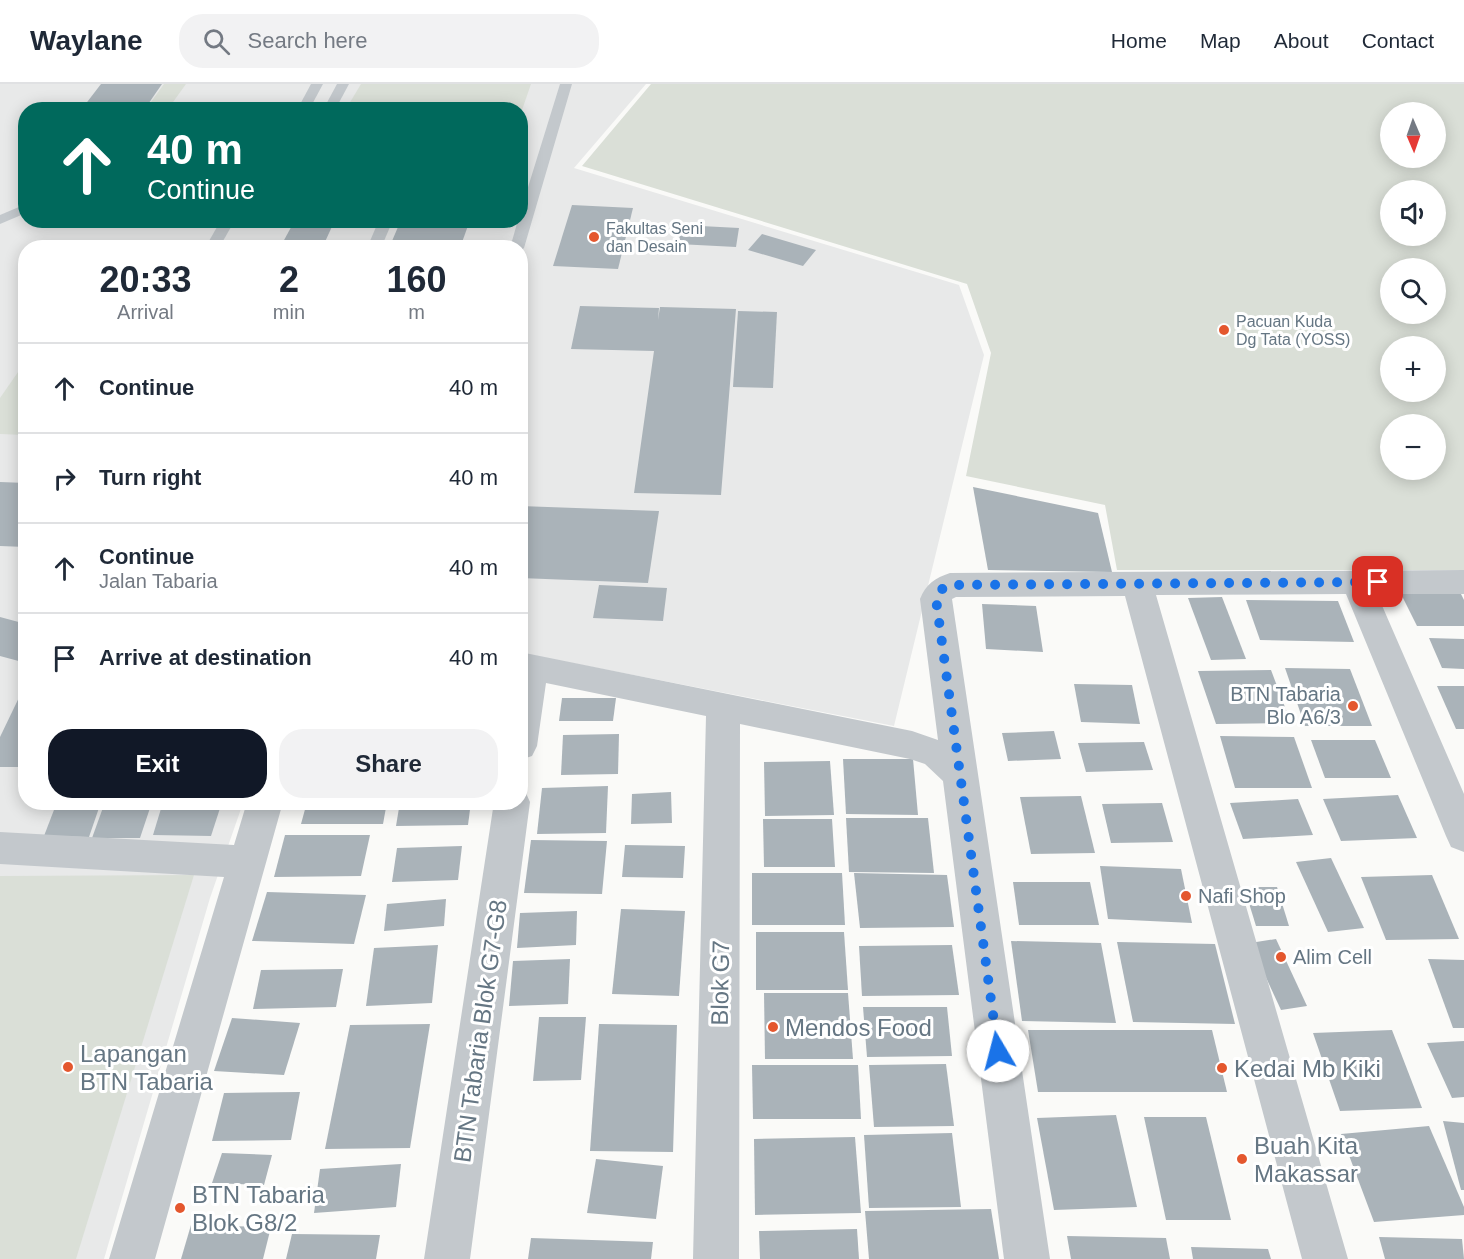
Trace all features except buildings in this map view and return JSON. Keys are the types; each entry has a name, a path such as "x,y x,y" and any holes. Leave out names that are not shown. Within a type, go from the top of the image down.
{"street":[{"path":"1356,582 1464,836"},
{"path":"1027,1259 959,773 936,599 938,593 950,585 1464,582"},
{"path":"1137,584 1325,1259"},
{"path":"528,666 912,745 937,754 959,773"},
{"name":"Blok G7","path":"716,1259 723,706"},
{"path":"132,1259 262,810"},
{"name":"BTN Tabaria Blok G7-G8","path":"447,1259 511,810"},
{"path":"0,848 246,862"}],"lane":[{"path":"307,102 317,84"},
{"path":"333,102 343,84"},
{"path":"528,211 566,84"},
{"path":"0,219 18,211"}],"shaded area":[{"path":"0,84 646,84 574,168 959,285 984,355 894,726 528,654 528,240 18,240 18,810 241,810 210,898 104,1259 0,1259"},
{"path":"164,84 186,84 173,102 151,102"},
{"path":"361,84 531,84 525,102 350,102"},
{"name":"Pacuan Kuda Dg Tata (YOSS)","path":"651,84 1464,84 1464,570 1117,570 1105,505 966,476 991,353 967,284 582,166"},
{"path":"18,372 18,435 0,434 0,398"},
{"name":"Lapangan BTN Tabaria","path":"194,875 76,1259 0,1259 0,876"}],"place":[{"name":"Fakultas Seni dan Desain","path":"594,237"},
{"name":"Pacuan Kuda Dg Tata (YOSS)","path":"1224,330"},
{"name":"BTN Tabaria Blo A6/3","path":"1353,706"},
{"name":"Nafi Shop","path":"1186,896"},
{"name":"Alim Cell","path":"1281,957"},
{"name":"Mendos Food","path":"773,1027"},
{"name":"Lapangan BTN Tabaria","path":"68,1067"},
{"name":"Kedai Mb Kiki","path":"1222,1068"},
{"name":"Buah Kita Makassar","path":"1242,1159"},
{"name":"BTN Tabaria Blok G8/2","path":"180,1208"}],"route":[{"path":"998,1051 936,599 938,593 950,585 1378,582"}]}
